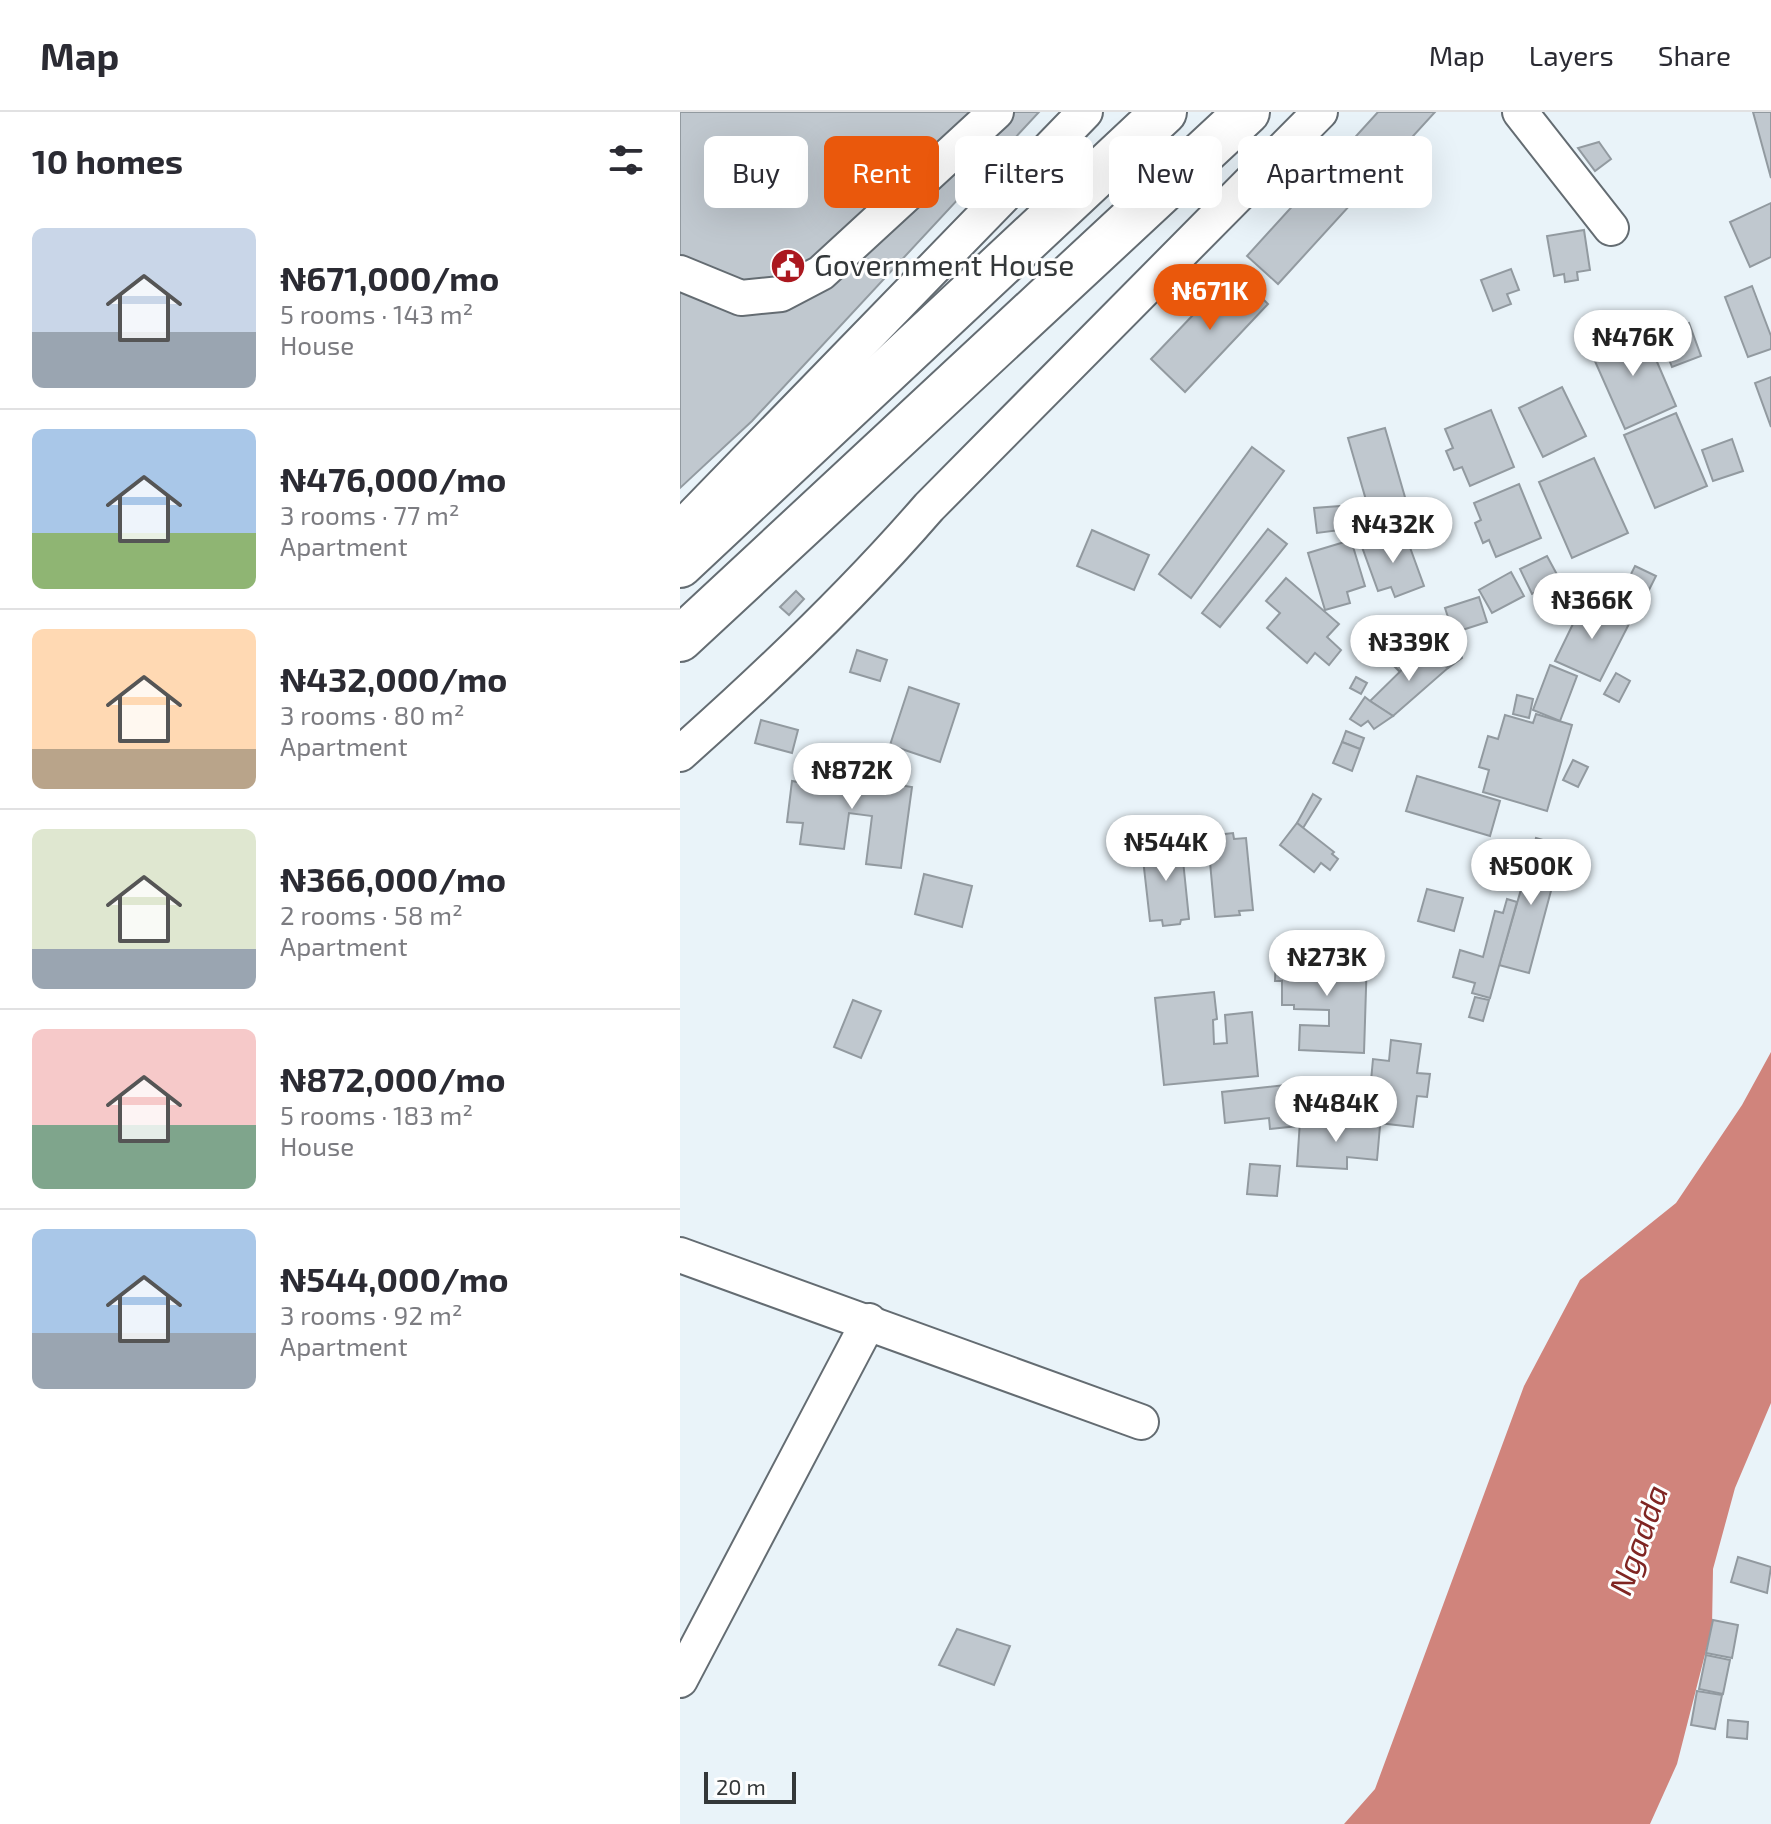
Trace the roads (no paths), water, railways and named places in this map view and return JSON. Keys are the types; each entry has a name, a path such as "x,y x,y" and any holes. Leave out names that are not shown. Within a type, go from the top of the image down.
{"main road":[{"path":"680,565 1164,112"},
{"path":"680,639 1247,112"}],"street":[{"path":"680,273 741,298 781,294 821,273 996,112"},
{"path":"680,529 1085,112"},
{"path":"680,754 794,652 889,554 929,507 1320,112"},
{"path":"1520,112 1611,228"},
{"path":"680,1255 1141,1422"},
{"path":"680,1680 869,1321"}],"water":[{"name":"Ngadda","path":"1771,1052 1771,1403 1735,1488 1713,1569 1712,1627 1677,1764 1650,1824 1344,1824 1375,1789 1524,1386 1580,1280 1676,1203 1742,1105"}],"place":[{"name":"Government House","path":"788,266"}]}
